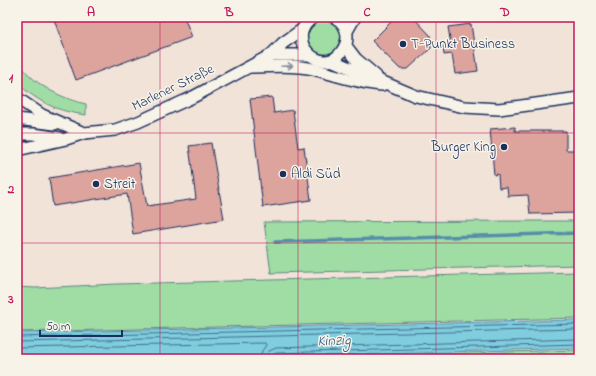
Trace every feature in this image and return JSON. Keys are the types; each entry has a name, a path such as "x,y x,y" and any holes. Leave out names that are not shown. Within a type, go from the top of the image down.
{"street":[{"name":"Marlener Straße","path":"17,150 66,139 84,133 115,130 138,122 193,97 271,55 282,43 303,29 314,17"},
{"path":"331,60 340,55 346,46 348,38 343,24 334,17"},
{"path":"346,31 355,17"},
{"path":"303,29 302,43 309,54"},
{"path":"346,46 356,59 383,81 416,96 464,107 499,108 579,98"},
{"name":"Marlener Straße","path":"271,55 309,54 319,60 331,60 383,81"},
{"path":"248,67 294,66 312,69 365,84 393,86"},
{"name":"Marlener Straße","path":"17,98 42,115 84,133"},
{"name":"Marlener Straße","path":"17,119 68,126"},
{"name":"Marlener Straße","path":"17,134 33,134 66,139"}],"green space":[{"path":"321,20 327,20 336,25 340,31 340,43 336,49 327,54 321,54 312,49 307,40 307,34 312,25"},
{"path":"17,59 30,75 47,88 66,98 86,104 86,115 66,111 49,105 25,90 17,83"},
{"path":"579,221 579,265 271,273 264,222"},
{"path":"579,272 579,318 17,332 17,287 35,288 117,284"},
{"path":"579,350 579,359 249,359"}],"water":[{"name":"Kinzig","path":"579,320 579,348 212,359 17,359 17,333"}],"building":[{"path":"53,17 184,17 192,37 76,80"},
{"name":"T-Punkt Business","path":"396,17 413,17 430,35 431,48 408,69 400,69 372,41"},
{"path":"471,24 478,71 455,74 452,54 444,55 443,46 451,45 448,27"},
{"name":"Aldi Süd","path":"272,97 274,113 293,110 298,148 304,147 311,200 263,207 250,99"},
{"path":"515,127 515,131 566,131 566,150 579,150 579,213 530,214 528,195 508,196 507,187 499,188 498,174 494,175 490,129"},
{"path":"211,143 224,219 133,234 127,194 53,206 49,178 139,163 147,206 196,199 189,146"}],"waterway":[{"path":"275,242 579,233"}],"place":[{"name":"T-Punkt Business","path":"403,44"},
{"name":"Burger King","path":"504,147"},
{"name":"Aldi Süd","path":"283,174"},
{"name":"Streit","path":"96,184"}]}
